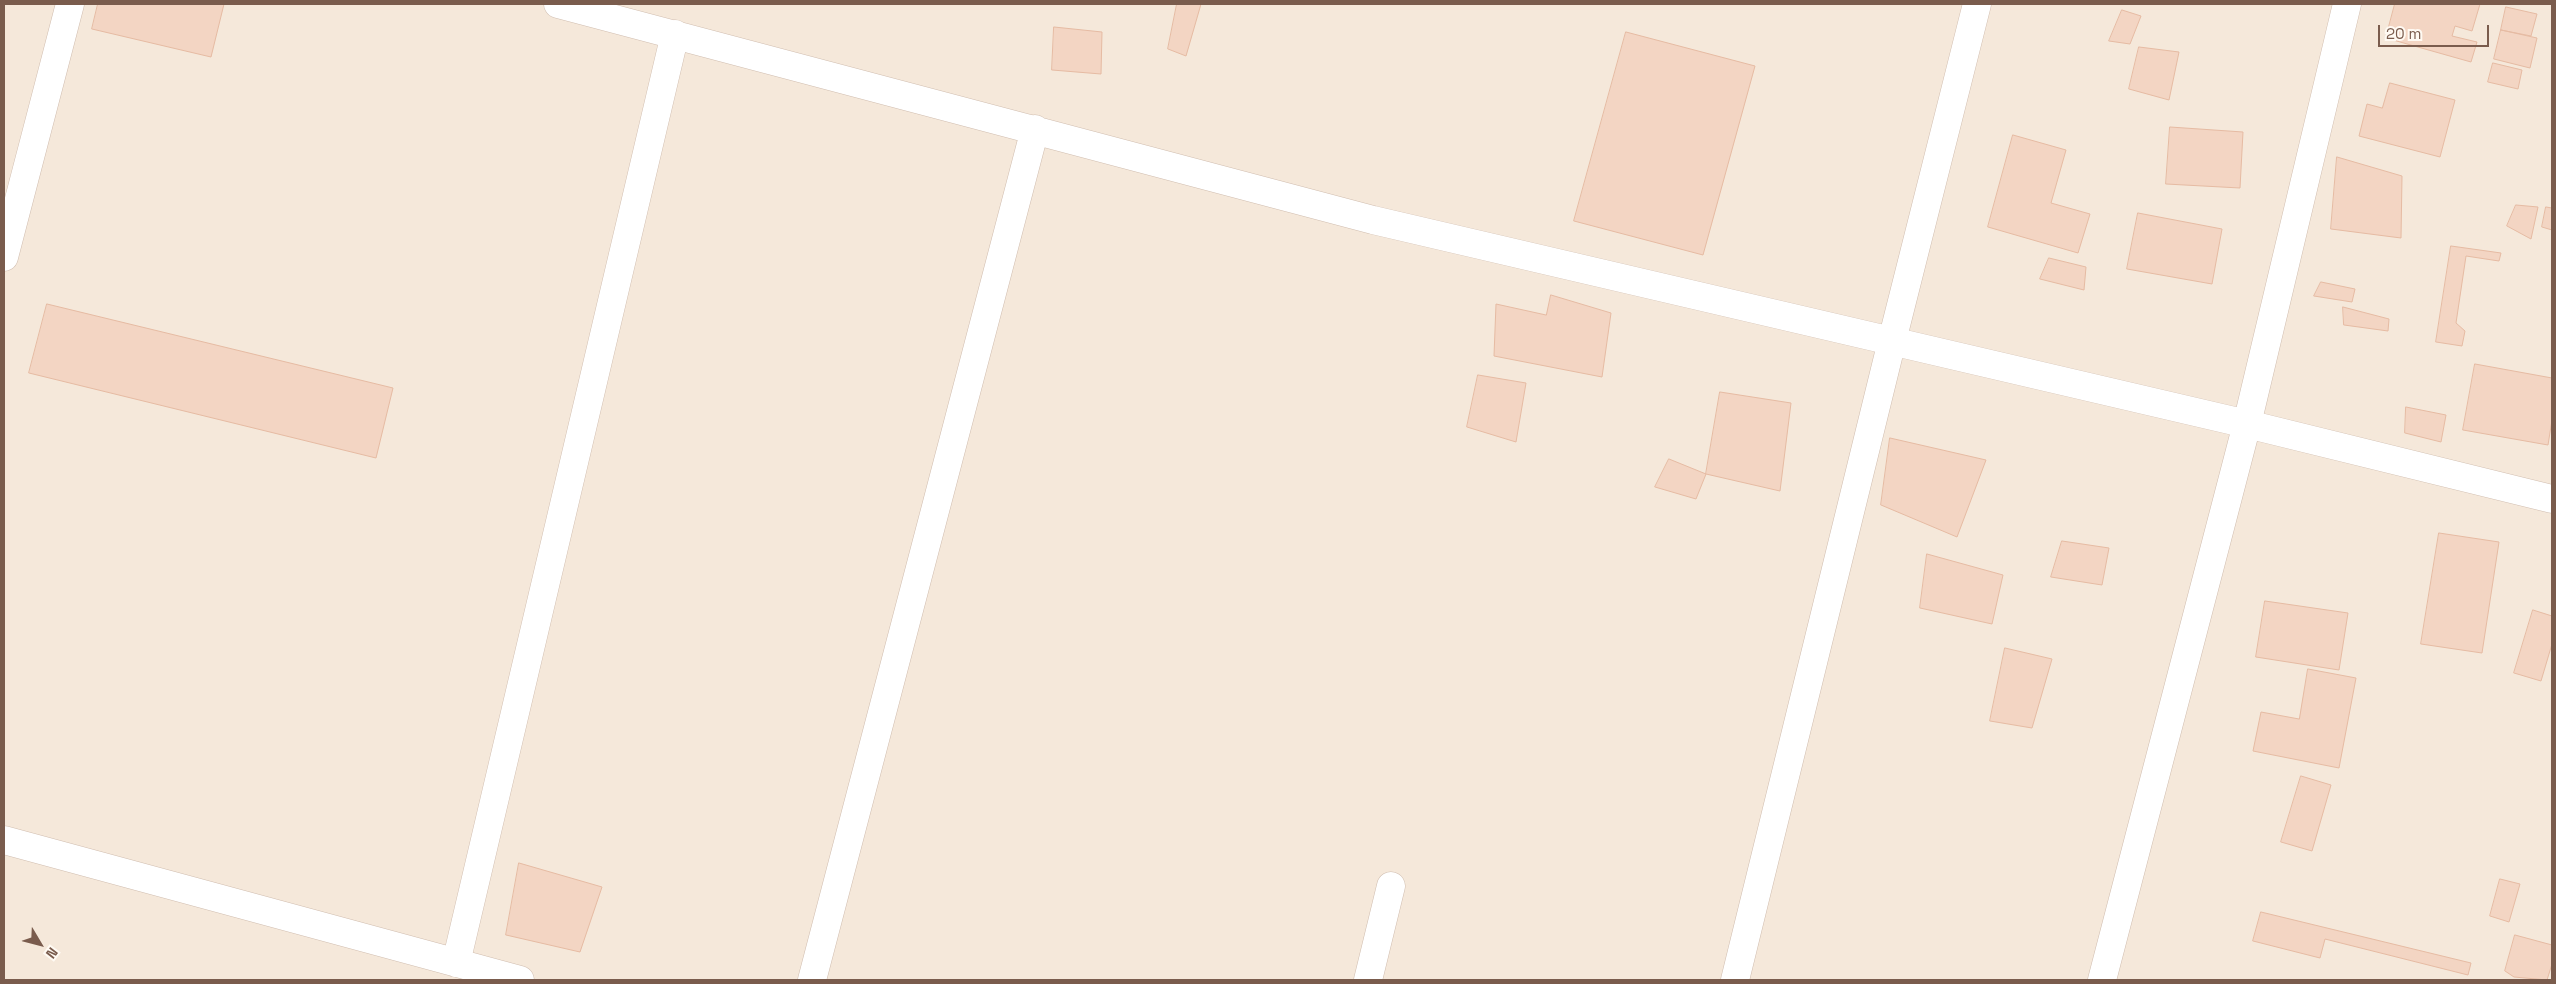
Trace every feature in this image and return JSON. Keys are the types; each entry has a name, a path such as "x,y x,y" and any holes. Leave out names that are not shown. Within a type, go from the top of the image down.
{"street":[{"path":"4,258 70,4"},
{"path":"558,4 1035,128 1372,220 2247,424 2552,499"},
{"path":"1735,980 1892,341 1978,4"},
{"path":"2102,980 2247,424 2347,4"},
{"path":"456,963 675,34"},
{"path":"812,980 1035,128"},
{"path":"4,840 520,980"},
{"path":"1368,980 1390,886"}],"shaded area":[{"path":"4,4 2552,4 2552,980 4,980"}],"building":[{"path":"98,4 224,4 211,57 92,29"},
{"path":"1177,4 1201,4 1186,56 1168,49"},
{"path":"2395,4 2480,4 2472,31 2455,26 2452,36 2477,42 2471,62 2386,38"},
{"path":"2506,7 2537,14 2531,36 2501,30"},
{"path":"2122,10 2141,16 2130,44 2109,41"},
{"path":"1054,27 1102,32 1101,74 1052,70"},
{"path":"2501,30 2537,38 2530,68 2494,59"},
{"path":"1626,32 1755,66 1703,255 1574,221"},
{"path":"2139,47 2179,52 2169,100 2129,89"},
{"path":"2493,63 2522,70 2518,89 2488,82"},
{"path":"2390,83 2455,100 2440,157 2359,136 2367,104 2382,108"},
{"path":"2170,127 2243,132 2240,188 2166,184"},
{"path":"2013,135 2066,150 2051,203 2090,214 2078,253 1988,227"},
{"path":"2337,157 2402,176 2401,238 2331,229"},
{"path":"2516,205 2538,207 2531,239 2507,226"},
{"path":"2546,207 2552,208 2552,230 2542,227"},
{"path":"2138,213 2222,229 2212,284 2127,269"},
{"path":"2451,246 2501,253 2499,261 2466,256 2456,323 2465,331 2462,346 2436,342"},
{"path":"2049,258 2086,267 2084,290 2040,279"},
{"path":"2321,282 2355,289 2352,302 2314,296"},
{"path":"1551,295 1611,313 1602,377 1494,356 1496,304 1546,315"},
{"path":"47,304 393,388 376,458 29,373"},
{"path":"2343,307 2389,319 2388,331 2344,325"},
{"path":"2475,364 2552,378 2552,420 2548,445 2463,430"},
{"path":"1478,375 1526,383 1516,442 1467,427"},
{"path":"1720,392 1791,403 1780,491 1706,474"},
{"path":"2406,407 2446,415 2441,442 2405,433"},
{"path":"1890,438 1986,460 1957,537 1881,505"},
{"path":"1669,459 1706,474 1696,499 1655,487"},
{"path":"2439,533 2499,542 2482,653 2421,644"},
{"path":"2062,541 2109,548 2102,585 2051,577"},
{"path":"1927,554 2003,575 1992,624 1920,608"},
{"path":"2265,601 2348,613 2339,670 2256,657"},
{"path":"2533,610 2552,616 2552,644 2541,681 2514,673"},
{"path":"2005,648 2052,659 2032,728 1990,721"},
{"path":"2308,669 2356,678 2339,768 2253,751 2261,712 2299,719"},
{"path":"2301,776 2331,785 2312,851 2281,842"},
{"path":"519,863 602,887 580,952 506,935"},
{"path":"2500,879 2520,884 2509,922 2490,916"},
{"path":"2261,912 2471,963 2468,975 2325,939 2320,958 2253,941"},
{"path":"2515,935 2552,945 2552,964 2547,980 2514,977 2505,971"}]}
